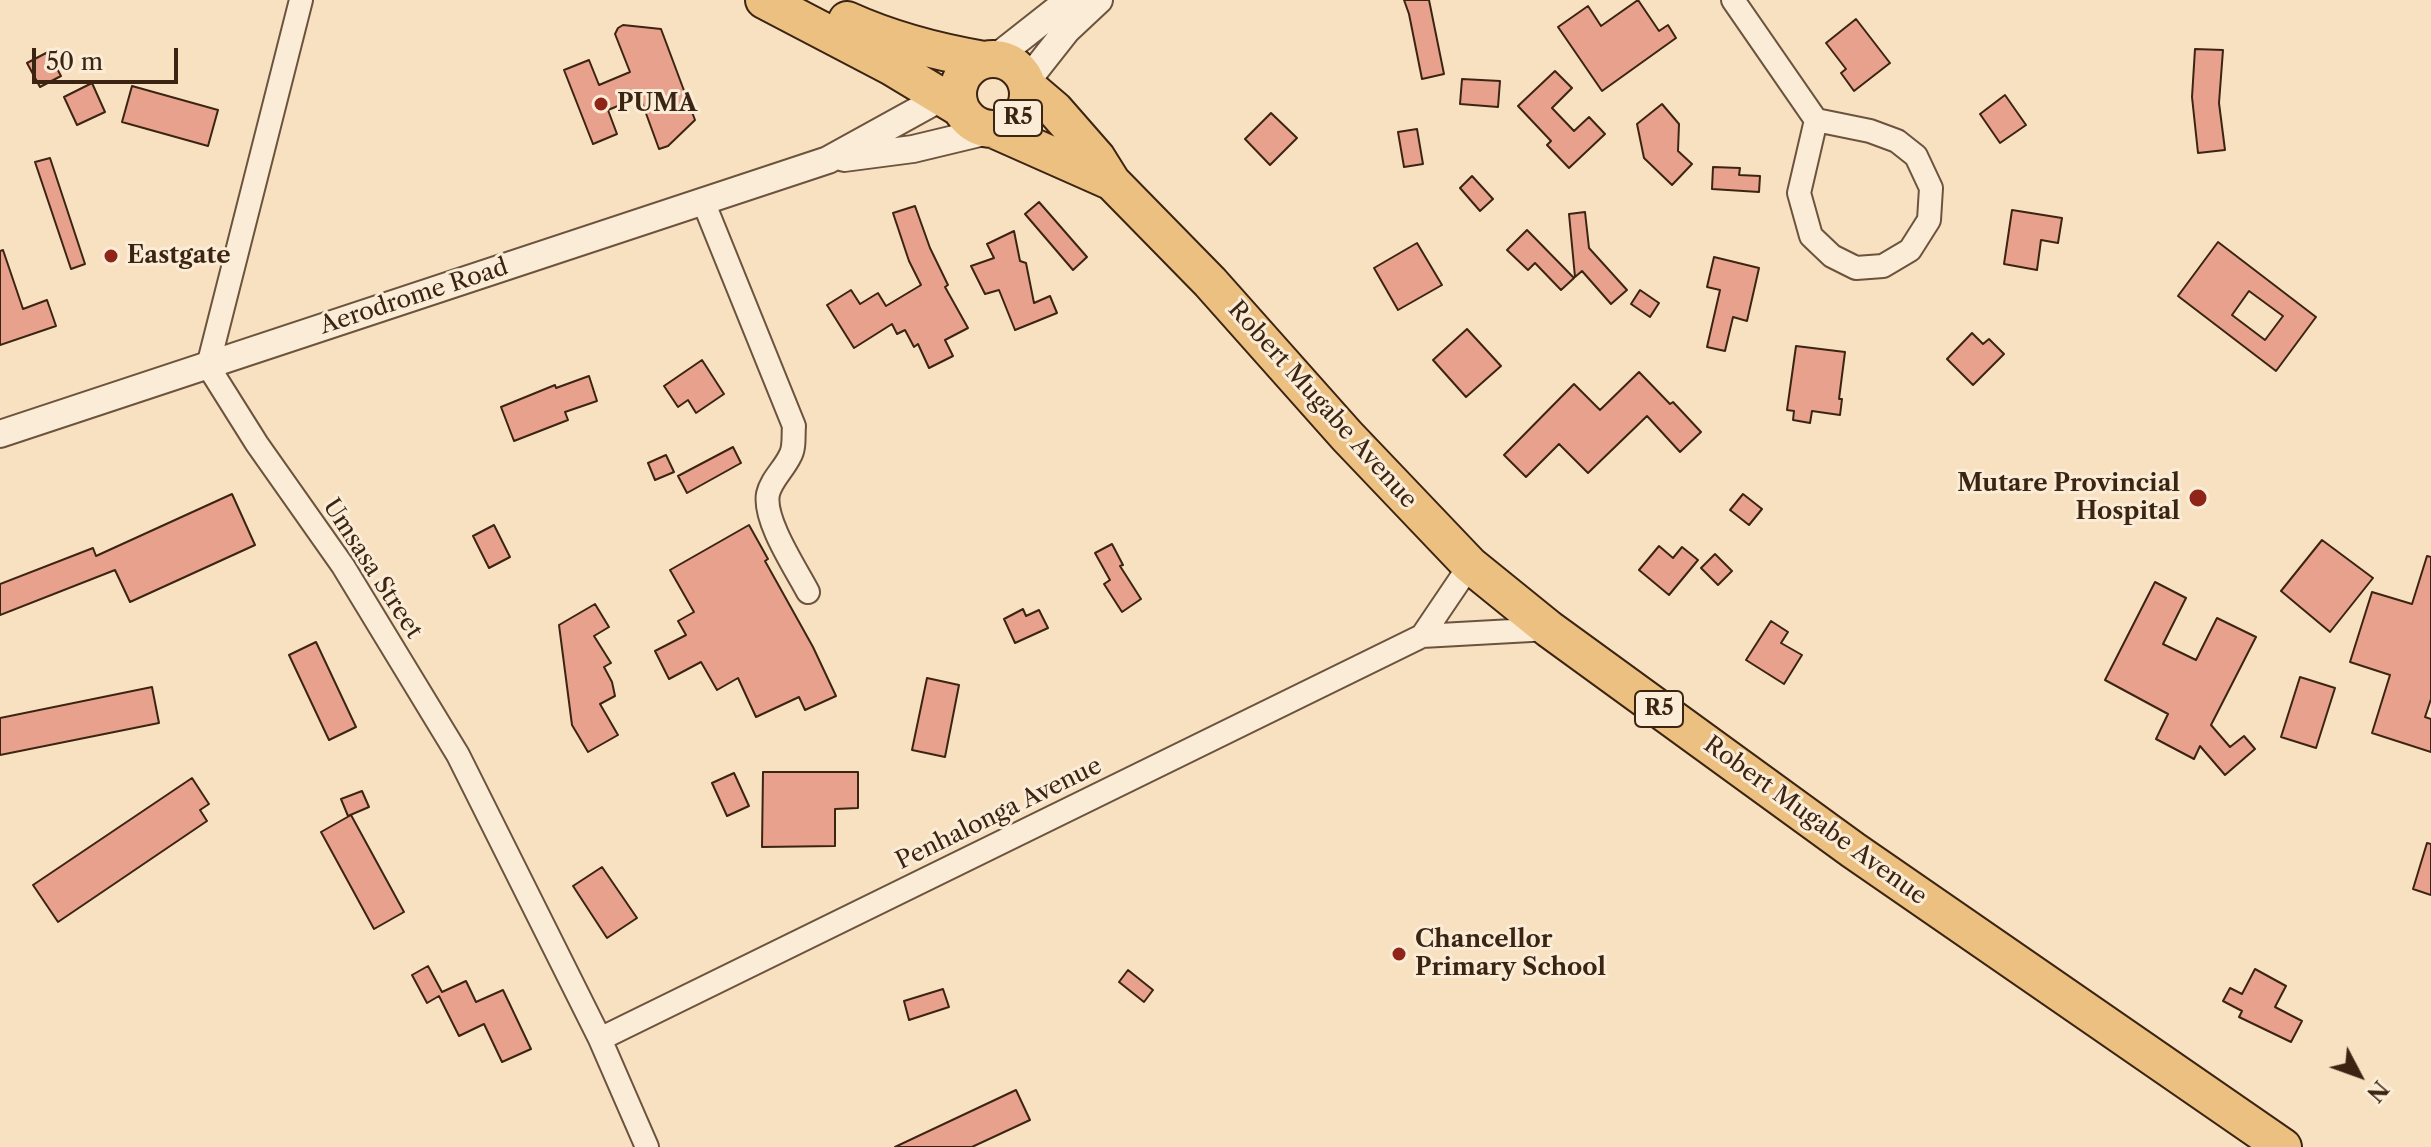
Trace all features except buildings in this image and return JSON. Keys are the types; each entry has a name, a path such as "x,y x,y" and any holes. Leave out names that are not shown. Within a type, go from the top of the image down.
{"highway":[{"name":"R5","path":"764,0 953,98 977,126 994,130 1007,127 1017,121 1024,111 1028,99 1027,84 1014,66 953,55 898,40 802,0"},
{"path":"953,98 967,71 989,60"},
{"name":"Robert Mugabe Avenue","path":"1027,84 1080,137 1112,182 1210,282 1347,436 1470,565 1549,629 1853,850 2283,1147"},
{"name":"Robert Mugabe Avenue","path":"994,130 1112,182"}],"street":[{"path":"208,366 301,0"},
{"path":"989,60 1069,0"},
{"path":"1027,84 1067,30 1099,0"},
{"path":"1733,0 1816,120 1870,131 1897,141 1916,156 1931,188 1929,220 1910,250 1883,266 1856,268 1832,256 1811,236 1799,193 1816,120"},
{"name":"Aerodrome Road","path":"0,434 828,160 953,98"},
{"name":"Aerodrome Road","path":"828,160 913,149 994,130"},
{"path":"703,201 794,426 792,454 768,495 775,529 808,592"},
{"name":"Umsasa Street","path":"208,366 257,444 343,566 458,755 600,1039 647,1147"},
{"name":"Penhalonga Avenue","path":"1422,636 1470,565"},
{"name":"Penhalonga Avenue","path":"600,1039 1422,636 1549,629"}],"place":[{"name":"PUMA","path":"601,104"},
{"name":"Eastgate","path":"111,256"},
{"name":"Mutare Provincial Hospital","path":"2198,498"},
{"name":"Chancellor Primary School","path":"1399,954"}]}
